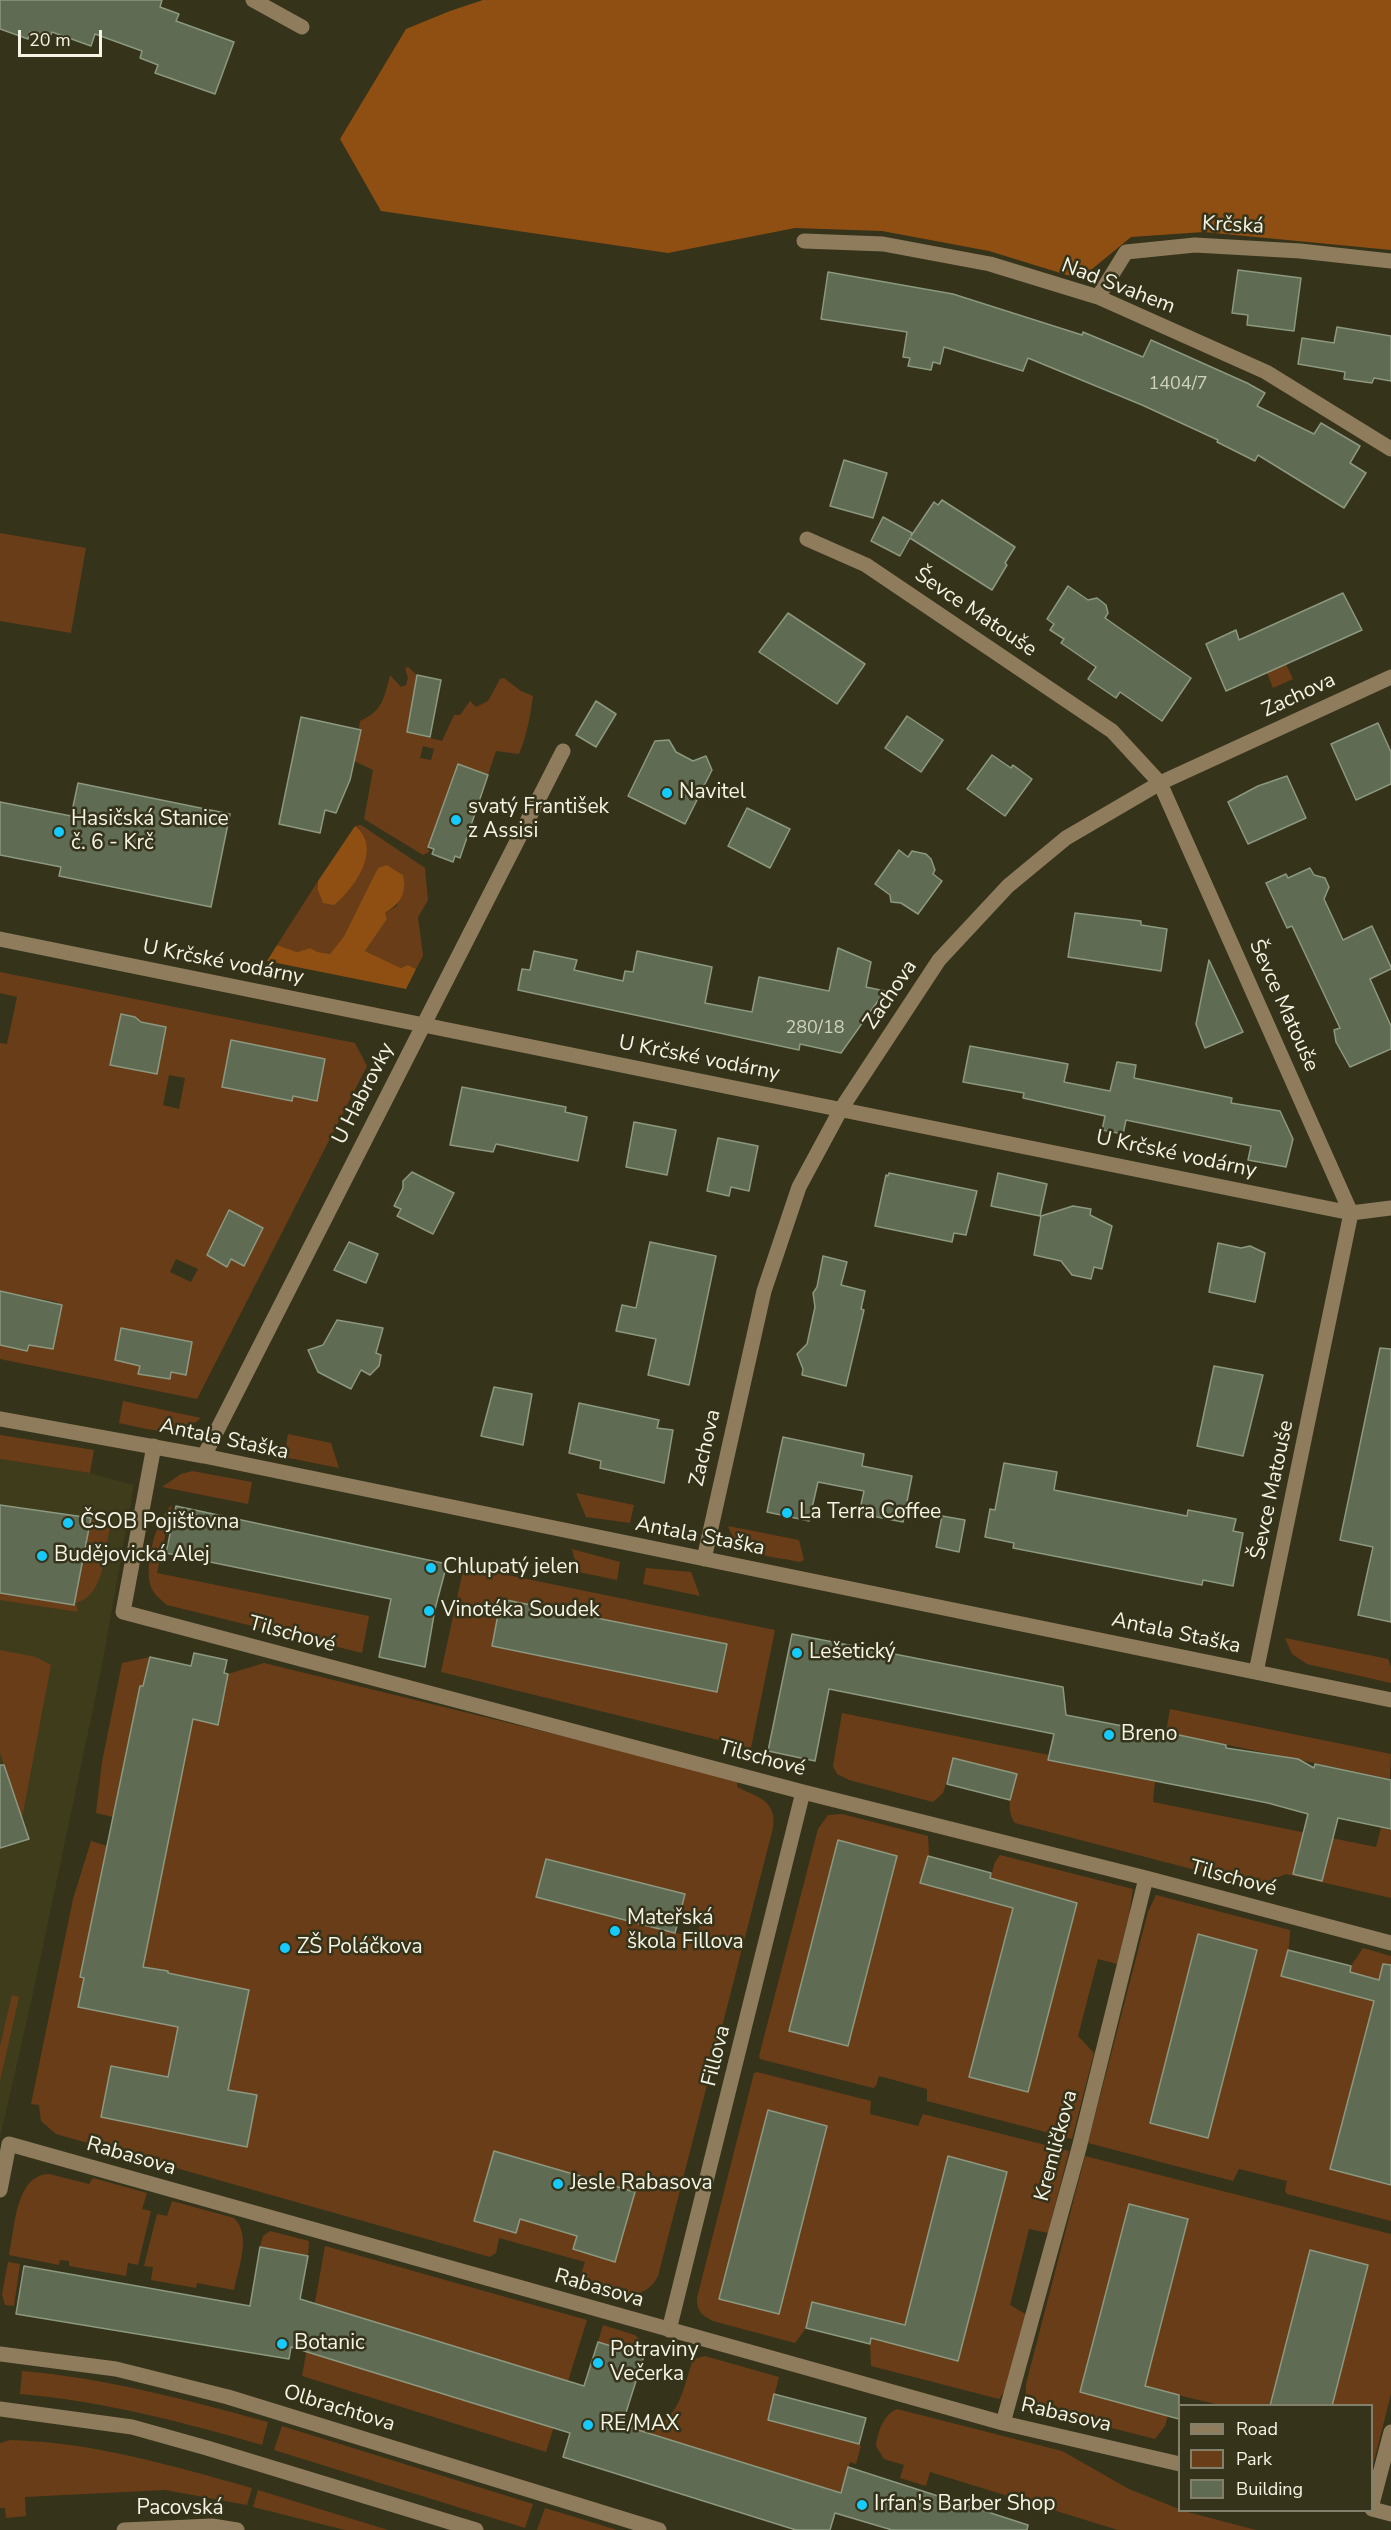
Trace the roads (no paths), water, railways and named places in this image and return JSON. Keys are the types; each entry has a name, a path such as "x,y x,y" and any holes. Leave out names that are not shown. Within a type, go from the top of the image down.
{"street":[{"path":"253,0 302,27"},
{"name":"Nad Svahem","path":"804,241 884,244 969,260 990,264 1098,297 1266,372 1391,449"},
{"name":"Krčská","path":"1098,297 1126,252 1195,245 1300,251 1391,261"},
{"name":"Ševce Matouše","path":"807,539 866,565 1112,731 1160,783 1351,1213 1256,1672"},
{"name":"Zachova","path":"704,1559 764,1291 799,1187 841,1108 939,960 1008,886 1066,838 1160,783 1391,677"},
{"name":"U Habrovky","path":"204,1456 563,751"},
{"name":"U Krčské vodárny","path":"0,939 1351,1213 1391,1208"},
{"name":"Antala Staška","path":"0,1419 204,1456 1391,1700"},
{"name":"Tilschové","path":"154,1446 123,1612 803,1792 1146,1878 1391,1943"},
{"name":"Fillova","path":"669,2330 803,1792"},
{"name":"Kremličkova","path":"1003,2423 1079,2148 1146,1878"},
{"name":"Rabasova","path":"0,2190 9,2144 1003,2423 1178,2464"},
{"name":"Olbrachtova","path":"0,2354 116,2369 228,2397 659,2530"},
{"path":"0,2409 132,2427 476,2530"},
{"path":"1373,2497 1391,2432"},
{"path":"1373,2510 1391,2514"},
{"name":"Pacovská","path":"124,2530 212,2526 237,2530"}],"place":[{"name":"Navitel","path":"667,793"},
{"name":"svatý František z Assisi","path":"456,820"},
{"name":"Hasičská Stanice č. 6 - Krč","path":"59,832"},
{"name":"La Terra Coffee","path":"787,1513"},
{"name":"ČSOB Pojišťovna","path":"68,1523"},
{"name":"Budějovická Alej","path":"42,1556"},
{"name":"Chlupatý jelen","path":"431,1568"},
{"name":"Vinotéka Soudek","path":"429,1611"},
{"name":"Lešetický","path":"797,1653"},
{"name":"Breno","path":"1109,1735"},
{"name":"Mateřská škola Fillova","path":"615,1931"},
{"name":"ZŠ Poláčkova","path":"285,1948"},
{"name":"Jesle Rabasova","path":"558,2184"},
{"name":"Botanic","path":"282,2344"},
{"name":"Potraviny Večerka","path":"598,2363"},
{"name":"RE/MAX","path":"588,2425"},
{"name":"Irfan's Barber Shop","path":"862,2505"}]}
